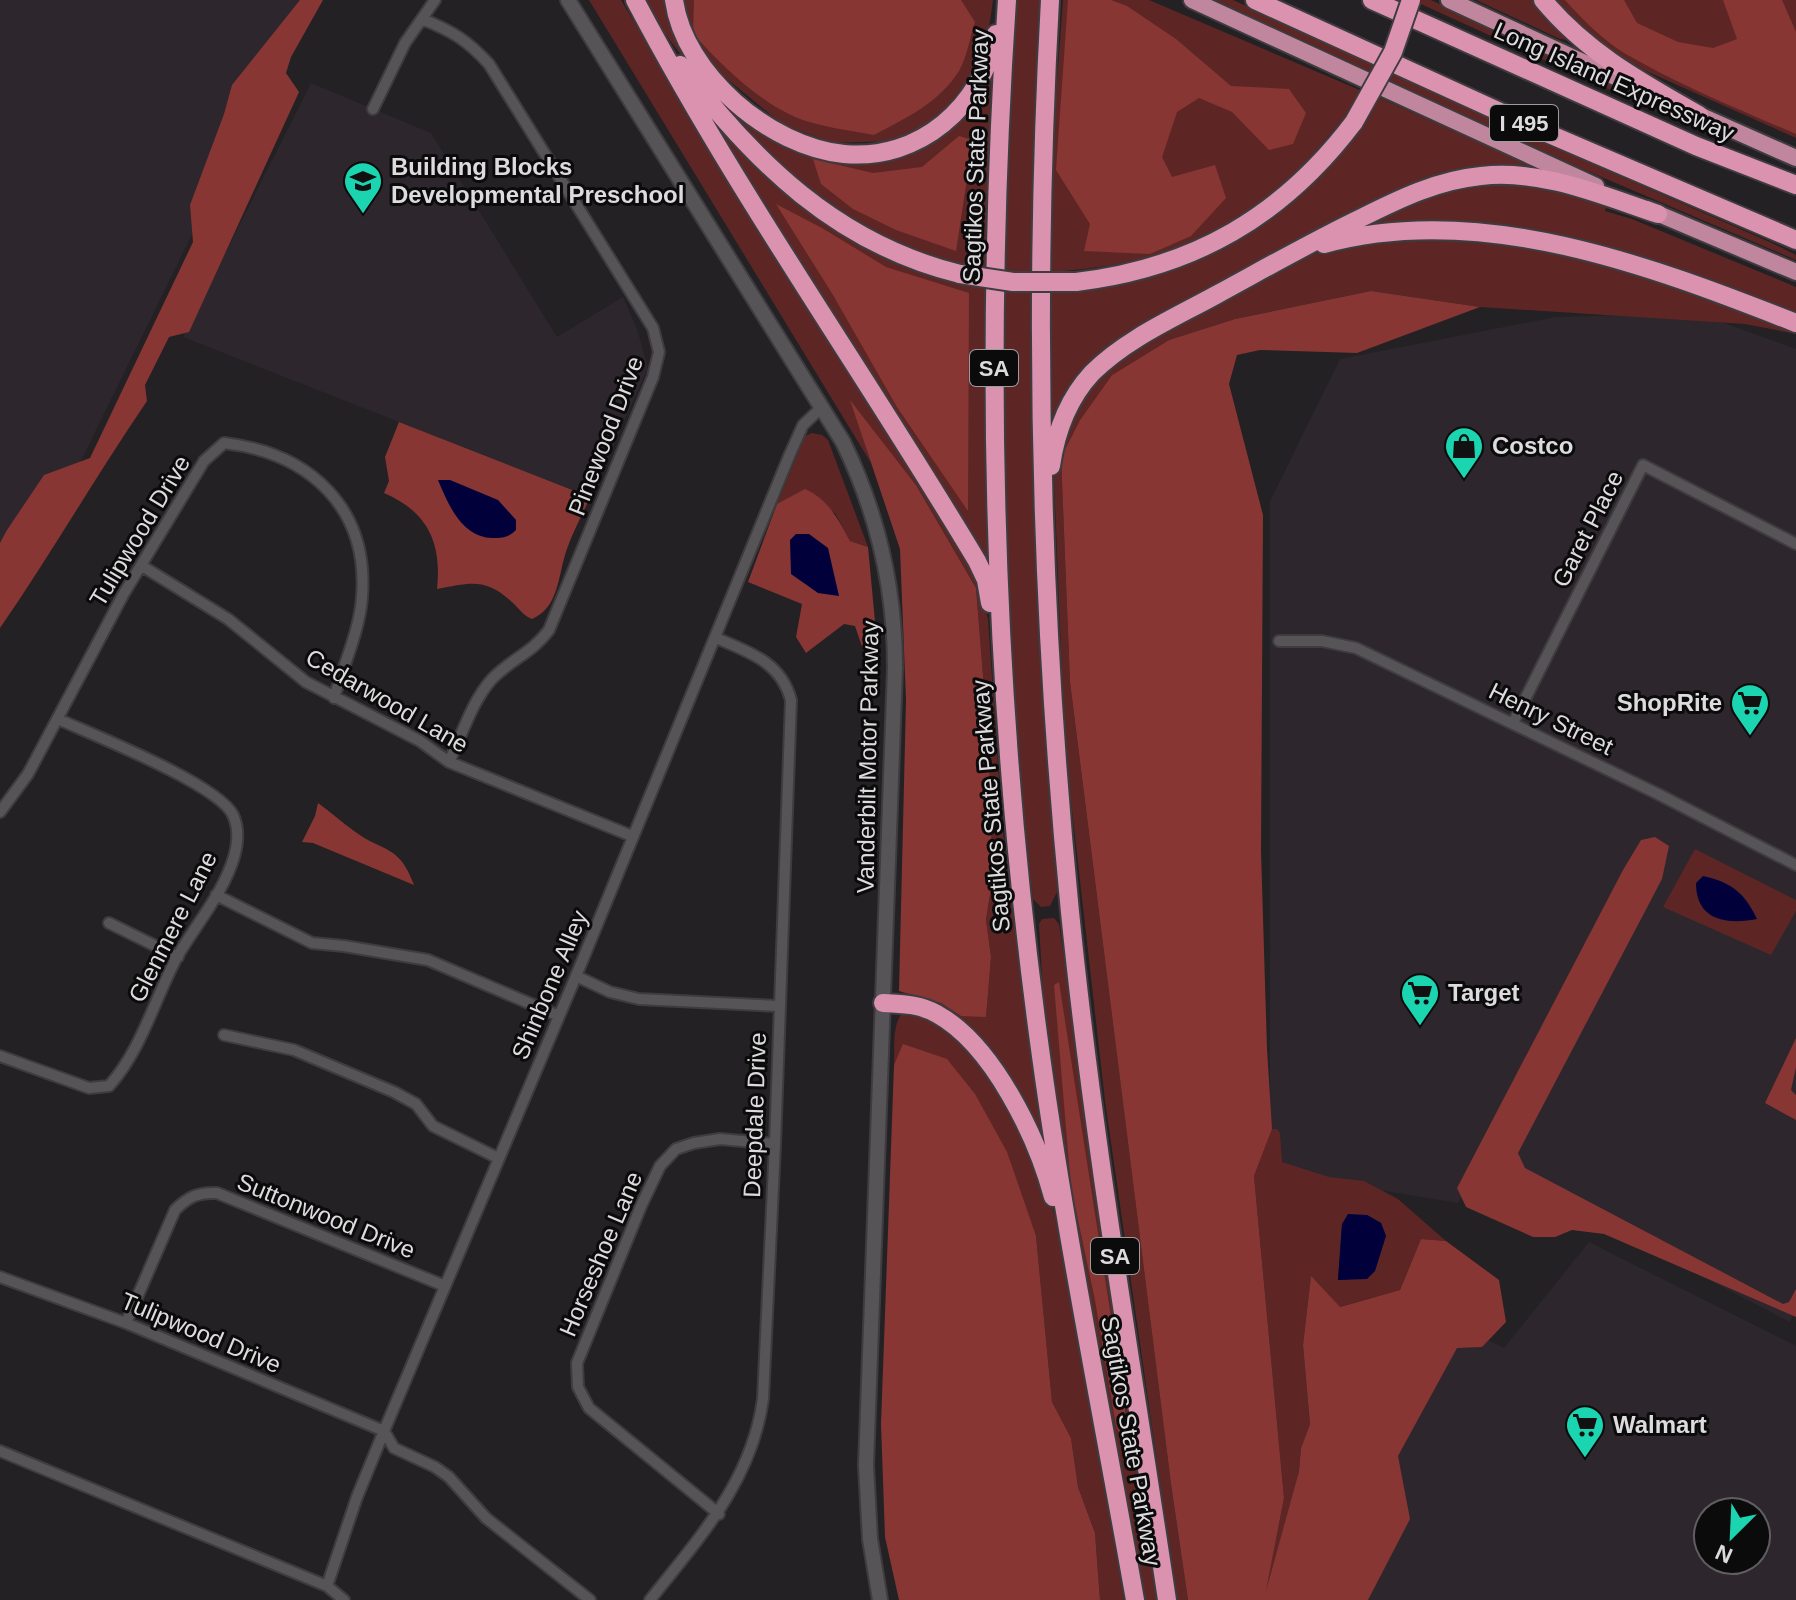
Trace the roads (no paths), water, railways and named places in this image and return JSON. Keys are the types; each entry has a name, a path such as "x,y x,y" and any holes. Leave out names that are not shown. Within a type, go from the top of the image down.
{"highway":[{"path":"635,0 708,100 754,151 796,191 841,225 920,263 960,274 1013,282 1076,282 1120,276 1194,252 1230,234 1294,189 1327,156 1354,122 1385,70 1411,0"},
{"path":"635,0 713,139 982,570 989,590 994,667 1008,736"},
{"path":"674,0 689,49 732,98 796,140 845,154 880,152 908,145 953,116 970,97 983,75 1004,0"},
{"name":"Sagtikos State Parkway","path":"1004,0 994,441 999,589 1016,840 1038,1032 1135,1600"},
{"name":"Sagtikos State Parkway","path":"1050,0 1041,278 1044,519 1053,703 1074,953 1167,1600"},
{"path":"1192,0 1658,214 1796,272"},
{"name":"I 495","path":"1255,0 1535,128 1796,240"},
{"name":"Long Island Expressway","path":"1372,0 1640,122 1796,185"},
{"path":"1449,0 1796,158"},
{"path":"1543,0 1567,27 1600,55 1699,115"},
{"path":"1044,519 1057,434 1072,400 1086,380 1123,349 1284,257 1396,201 1446,182 1480,176 1516,175 1552,180 1658,214"},
{"path":"1284,257 1332,242 1384,232 1446,229 1491,233 1574,250 1639,268 1796,323"},
{"path":"883,1003 920,1007 947,1021 982,1057 1018,1108 1036,1144 1049,1182 1068,1273 1089,1343"}],"main road":[{"name":"Vanderbilt Motor Parkway","path":"568,0 822,407 851,460 868,500 884,553 893,613 895,668 866,1465 870,1539 880,1600"}],"street":[{"path":"373,109 405,43 435,0"},
{"name":"Pinewood Drive","path":"422,19 450,30 470,43 489,64 653,328 659,352 633,430 549,630 537,646 491,680 477,701 449,762"},
{"name":"Shinbone Alley","path":"327,1586 357,1497 384,1431 576,976 800,430 808,418 822,407"},
{"name":"Tulipwood Drive","path":"0,812 28,774 123,595 204,461 224,443 269,451 298,465 319,480 337,500 352,525 362,559 362,601 334,698"},
{"name":"Garet Place","path":"1513,723 1643,465 1796,544"},
{"name":"Cedarwood Lane","path":"142,566 228,619 306,682 420,741 449,762 632,836"},
{"name":"Deepdale Drive","path":"650,1600 719,1514 752,1451 760,1423 775,1144 791,700 787,685 768,663 716,638"},
{"name":"Henry Street","path":"1279,641 1322,641 1356,648 1796,865"},
{"name":"Glenmere Lane","path":"0,1056 89,1088 109,1086 125,1068 178,957 216,895 234,857 238,836 232,813 216,797 188,779 58,719"},
{"path":"216,895 312,943 428,960 559,1016"},
{"path":"109,923 178,957"},
{"path":"576,976 610,992 639,999 779,1006"},
{"path":"224,1035 294,1050 394,1092 416,1104 433,1126 498,1158"},
{"name":"Horseshoe Lane","path":"719,1514 589,1408 578,1387 577,1363 660,1166 676,1149 694,1143 720,1139 775,1144"},
{"name":"Suttonwood Drive","path":"126,1323 175,1210 187,1198 203,1192 217,1193 445,1286"},
{"name":"Tulipwood Drive","path":"0,1277 126,1323 384,1431 394,1448 449,1477 486,1518 590,1600"},
{"path":"0,1451 327,1586 344,1600"}],"place":[{"name":"Building Blocks Developmental Preschool","path":"363,215"},
{"name":"Costco","path":"1464,480"},
{"name":"ShopRite","path":"1750,737"},
{"name":"Target","path":"1420,1027"},
{"name":"Walmart","path":"1585,1459"}]}
